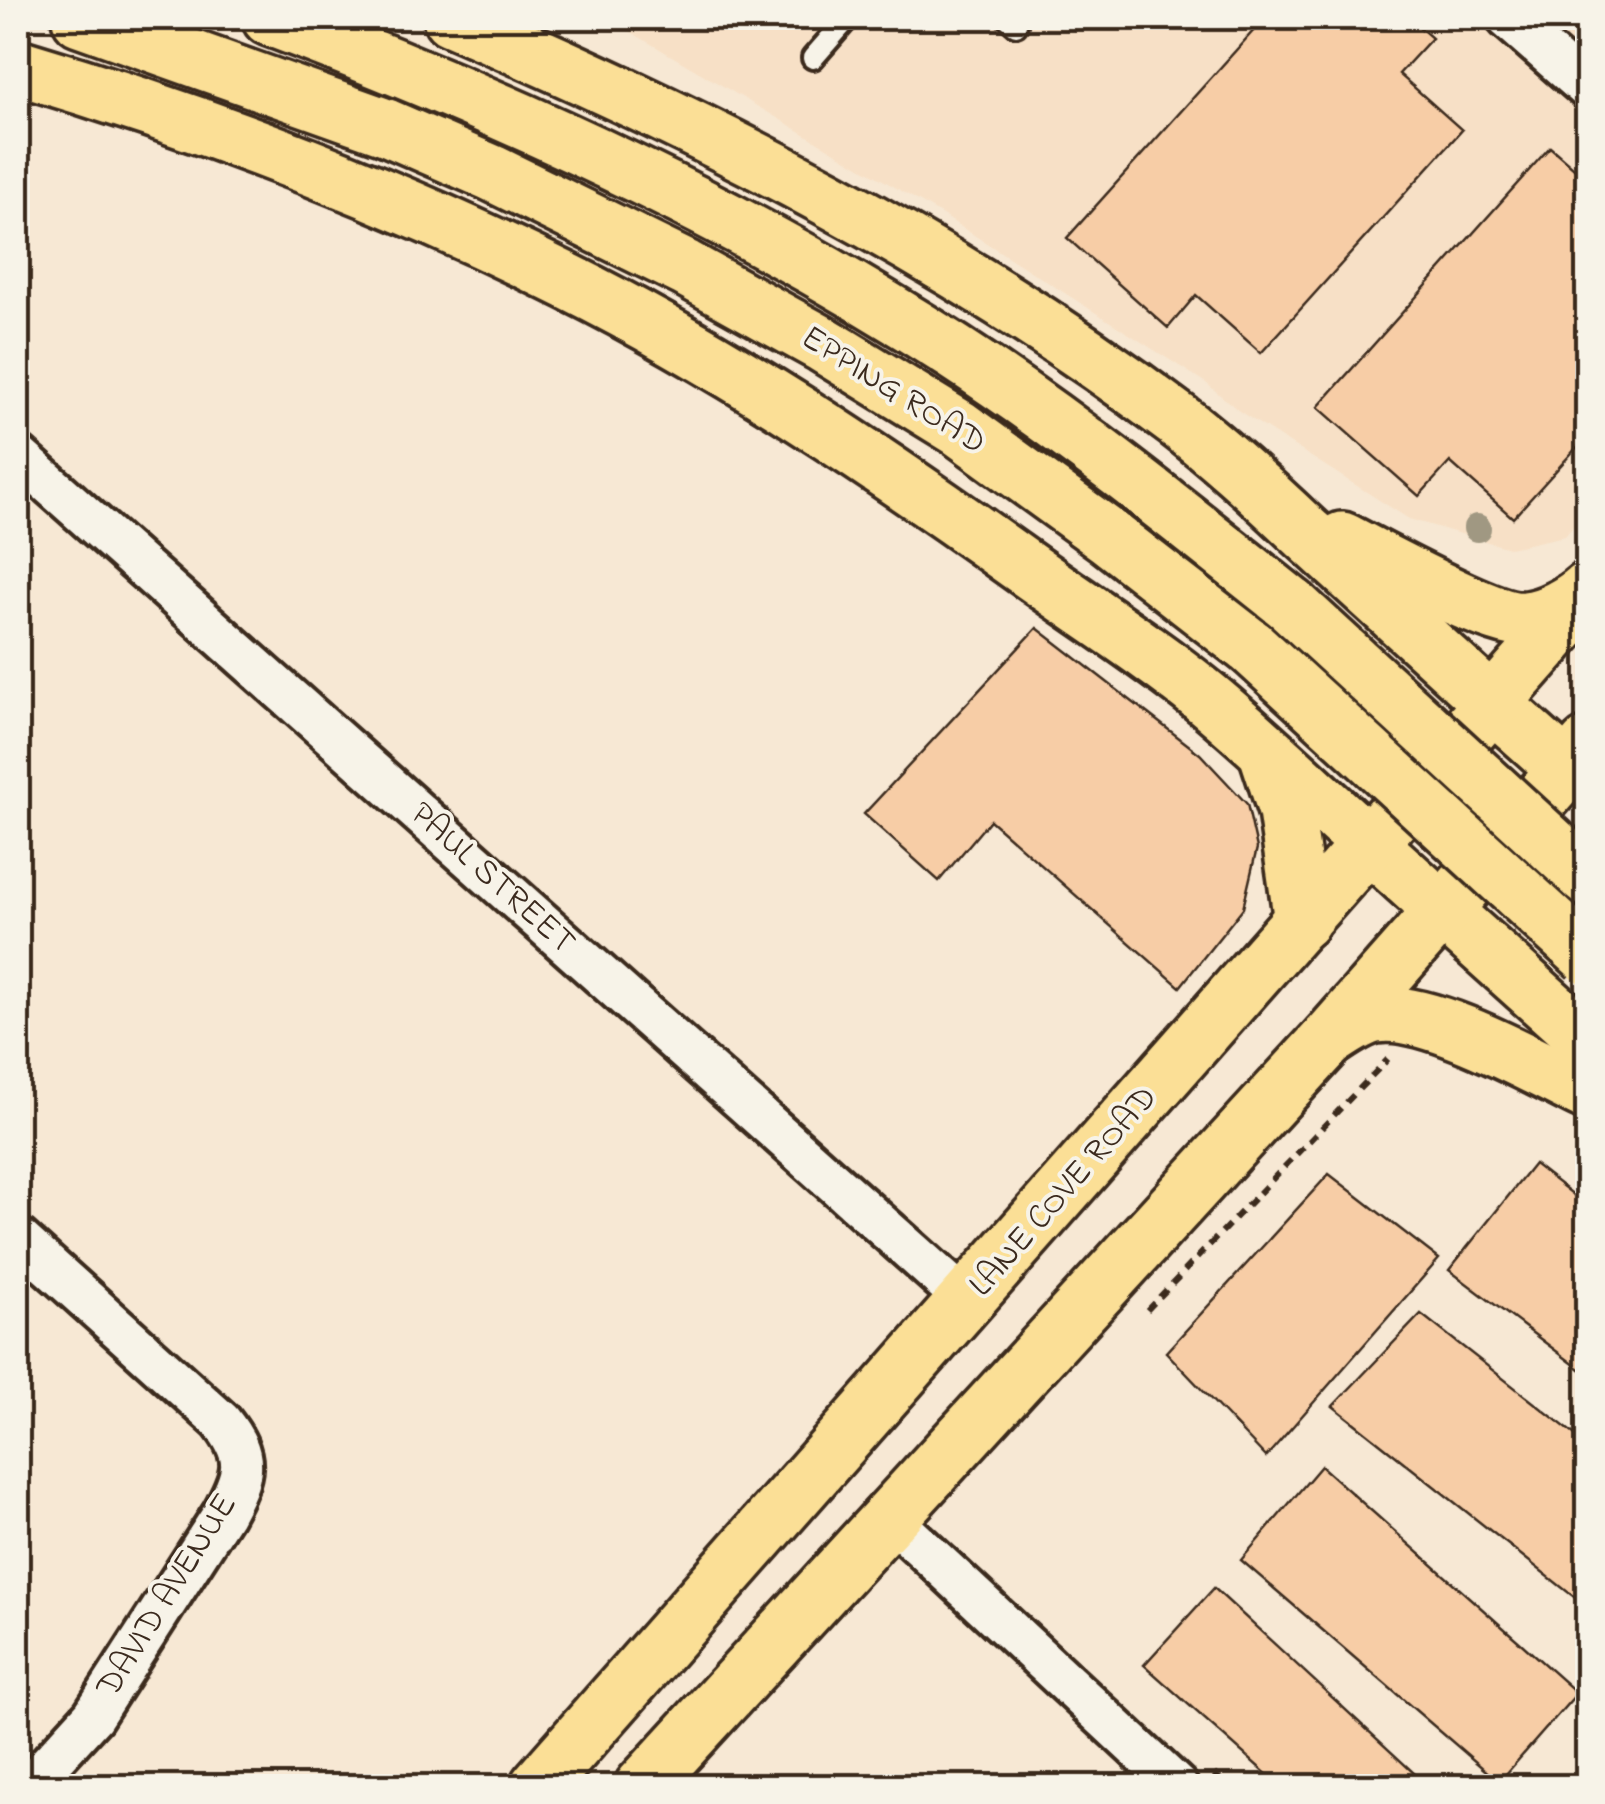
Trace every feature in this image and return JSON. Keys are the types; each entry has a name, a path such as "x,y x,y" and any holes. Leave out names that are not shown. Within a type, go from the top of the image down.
{"main road":[{"name":"EPPING ROAD","path":"80,18 386,127 492,173 684,268 824,345 959,428 1252,648 1588,956"},
{"name":"EPPING ROAD","path":"270,18 386,61 528,122 768,242 954,352 1127,475 1292,606 1588,878"},
{"path":"451,18 590,78 734,148 938,260 1174,418 1277,506 1492,704 1580,767 1441,909 1328,1040 642,1786"},
{"path":"18,67 335,177 464,231 572,283 689,348 887,468 1202,695 1582,1036"},
{"path":"1277,506 1411,575 1508,617 1534,618 1588,592"},
{"path":"1202,695 1282,727 1320,731 1335,726 1386,678 1381,634 1350,573"},
{"name":"LANE COVE ROAD","path":"538,1786 968,1302 1588,592"},
{"path":"1267,752 1286,811 1302,921"},
{"path":"1582,1036 1558,989 1556,948 1588,912"},
{"path":"1328,1040 1377,1015 1421,1021 1473,1037 1588,1093"}],"street":[{"path":"1507,18 1588,88"},
{"name":"PAUL STREET","path":"18,456 968,1302"},
{"name":"DAVID AVENUE","path":"18,1238 221,1421 238,1443 242,1466 238,1488 223,1514 92,1716 29,1786"},
{"path":"888,1516 1177,1786"}],"lane":[{"path":"813,58 848,18"}],"path":[{"path":"1145,1312 1392,1056"}],"shaded area":[{"path":"607,18 1587,18 1587,511 1565,536 1509,548 1409,519 1239,411 1206,383 944,216"}],"building":[{"path":"1265,18 1409,18 1432,38 1399,74 1462,130 1261,353 1196,295 1168,328 1067,238"},
{"path":"1550,147 1588,180 1588,435 1513,518 1450,462 1419,496 1318,407"},
{"path":"1037,628 1200,754 1247,804 1257,848 1243,908 1180,987 990,820 939,881 864,814"},
{"path":"1534,1164 1588,1206 1588,1375 1449,1270"},
{"path":"1329,1174 1439,1259 1266,1457 1166,1352"},
{"path":"1421,1314 1588,1445 1588,1608 1333,1406"},
{"path":"1321,1466 1577,1693 1499,1782 1241,1560"},
{"path":"1214,1588 1428,1786 1280,1786 1144,1665"}]}
